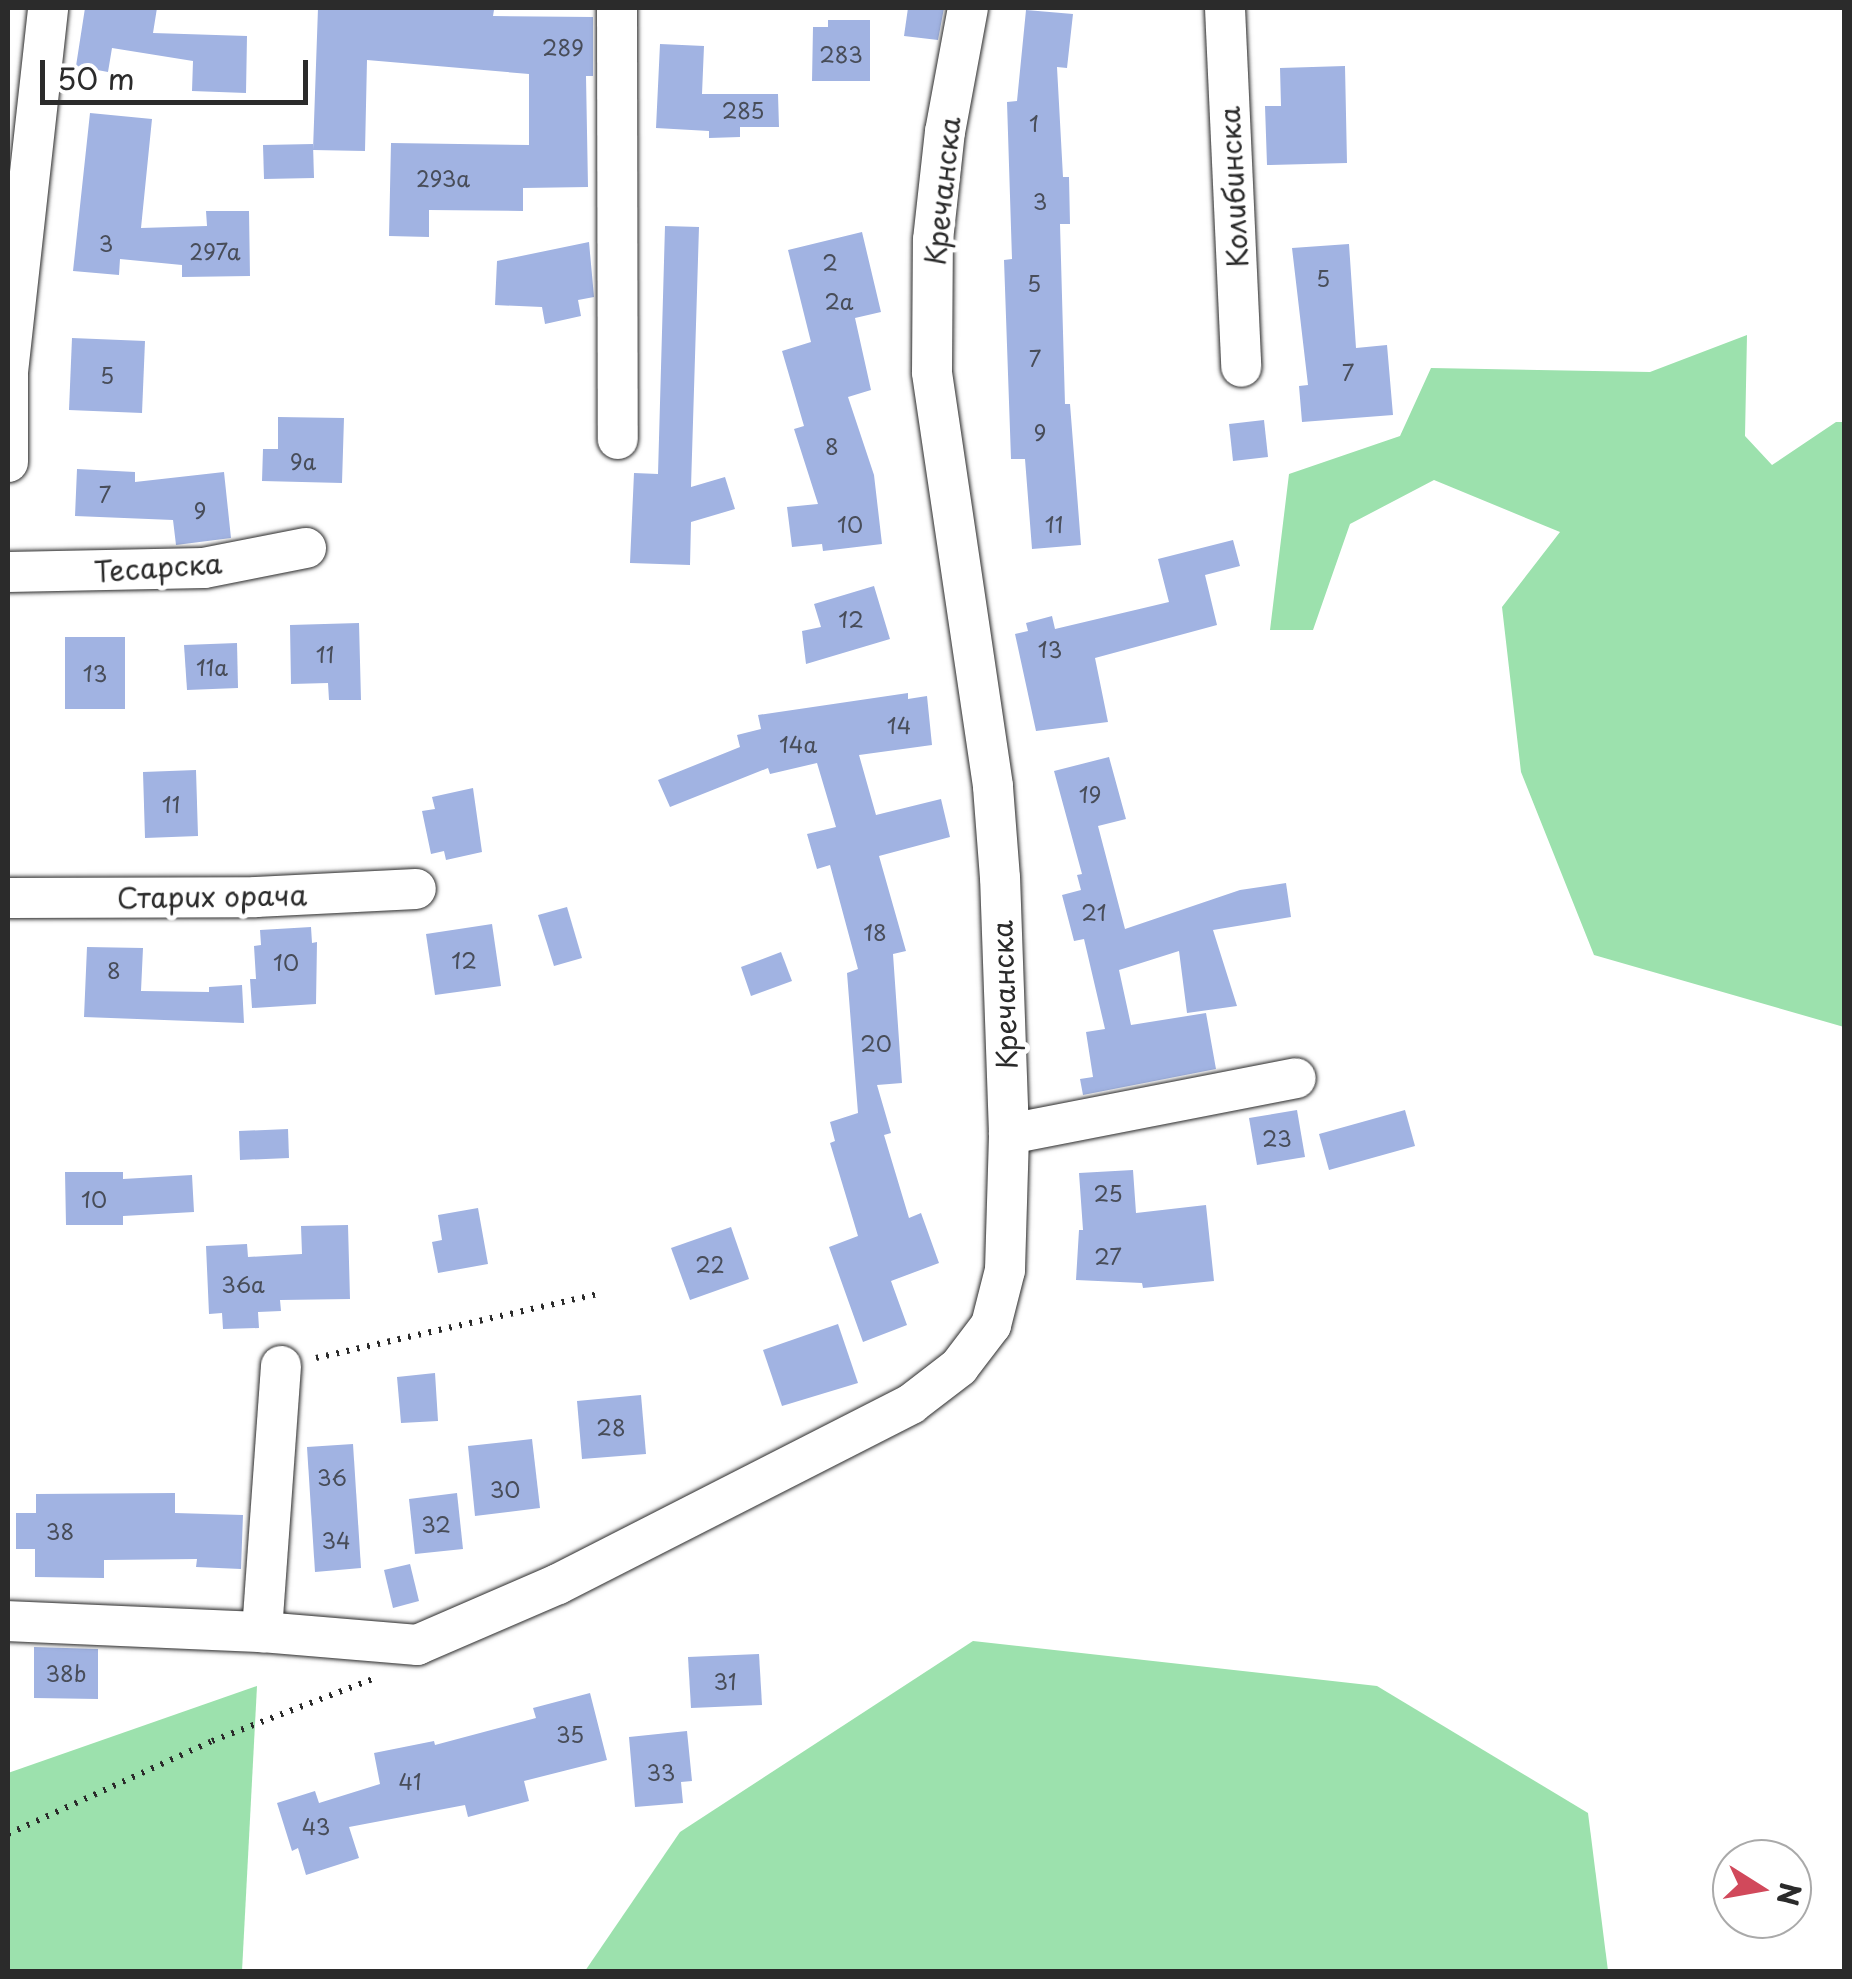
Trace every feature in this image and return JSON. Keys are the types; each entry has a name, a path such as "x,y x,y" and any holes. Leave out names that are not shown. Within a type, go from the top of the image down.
{"street":[{"path":"8,462 8,372 48,8"},
{"path":"617,8 618,438"},
{"name":"Кречанска","path":"417,1645 720,1505 911,1404 959,1367 992,1325 1005,1270 1008,1134 994,786 932,372 933,240 945,132 968,8"},
{"name":"Колибинска","path":"1225,8 1241,367"},
{"name":"Тесарска","path":"8,572 204,568 306,548"},
{"name":"Старих орача","path":"8,898 256,897 416,889"},
{"path":"1008,1134 1296,1078"},
{"path":"262,1632 281,1366"},
{"path":"8,1621 262,1632 417,1645"}],"path":[{"path":"281,1366 602,1293"},
{"path":"8,1834 212,1741 384,1675 417,1645"}],"green space":[{"path":"1747,335 1745,436 1772,465 1836,422 1844,422 1844,1027 1594,955 1521,772 1502,607 1560,532 1434,480 1350,524 1313,630 1270,630 1289,474 1400,436 1431,368 1650,372"},
{"path":"973,1641 1377,1686 1588,1813 1608,1971 585,1971 680,1832"},
{"path":"257,1686 242,1971 8,1971 8,1773"}],"building":[{"path":"85,8 157,8 153,33 247,36 246,93 192,91 193,61 112,48 108,72 76,66"},
{"path":"318,8 463,8 494,10 493,16 593,17 593,76 586,76 588,187 523,188 523,211 429,210 429,237 389,236 391,143 529,145 529,74 367,60 365,151 313,150"},
{"path":"908,8 944,8 938,40 904,36"},
{"path":"1026,10 1073,14 1067,68 1057,67 1063,177 1069,177 1070,224 1060,224 1065,404 1070,404 1081,545 1032,549 1025,459 1011,459 1004,260 1012,259 1007,102 1017,101"},
{"path":"828,20 870,20 870,81 812,81 813,27 828,27"},
{"path":"660,44 704,46 702,94 778,94 779,127 740,127 740,137 709,138 709,131 656,128"},
{"path":"1345,66 1347,163 1267,165 1265,106 1281,106 1280,68"},
{"path":"90,113 152,119 141,228 207,226 206,211 249,211 250,276 182,277 182,265 120,259 119,275 73,271"},
{"path":"313,144 314,178 264,179 263,145"},
{"path":"665,226 699,227 691,487 725,477 735,509 691,522 690,565 630,563 634,473 658,474"},
{"path":"862,232 881,312 855,318 871,390 848,397 874,475 882,544 823,551 822,544 792,547 787,507 818,504 794,429 804,426 782,351 811,342 788,250"},
{"path":"589,242 594,297 578,300 581,316 545,324 542,307 495,305 497,261"},
{"path":"1349,244 1356,348 1387,345 1393,415 1302,422 1299,386 1308,385 1292,248"},
{"path":"72,338 145,341 142,413 69,410"},
{"path":"278,417 344,418 342,483 262,481 263,449 278,449"},
{"path":"1264,420 1268,457 1233,461 1229,424"},
{"path":"77,469 135,472 135,482 224,472 231,538 176,545 173,520 75,516"},
{"path":"1233,540 1240,566 1205,575 1217,625 1095,658 1108,722 1036,731 1015,634 1028,631 1026,623 1052,616 1055,629 1169,602 1158,559"},
{"path":"874,586 890,639 806,664 802,631 821,627 814,604"},
{"path":"359,623 361,700 329,700 328,683 291,684 290,625"},
{"path":"65,637 125,637 125,709 65,709"},
{"path":"237,643 238,688 187,690 184,645"},
{"path":"908,693 908,699 927,696 932,745 859,755 876,815 941,799 950,837 879,856 906,951 893,954 902,1083 877,1085 891,1133 884,1135 909,1218 921,1213 939,1263 891,1281 907,1325 863,1342 829,1247 858,1236 830,1143 835,1141 830,1122 858,1113 847,973 858,969 830,865 817,869 807,834 836,827 817,763 770,774 768,768 670,807 658,780 740,747 737,735 761,729 758,715"},
{"path":"1109,757 1126,819 1098,826 1125,929 1240,890 1286,883 1291,917 1213,930 1237,1006 1187,1013 1179,951 1119,970 1131,1025 1206,1013 1216,1069 1083,1095 1080,1079 1093,1077 1086,1032 1105,1029 1084,939 1074,941 1062,895 1081,890 1077,875 1082,874 1054,771"},
{"path":"196,770 198,836 145,838 143,772"},
{"path":"473,788 482,852 446,860 444,851 431,854 422,811 435,809 432,797"},
{"path":"567,907 582,958 554,966 538,915"},
{"path":"492,924 501,986 435,995 426,934"},
{"path":"311,927 312,943 317,942 316,1004 252,1008 250,979 256,979 254,946 261,945 260,930"},
{"path":"87,947 143,948 141,991 209,992 209,987 242,985 244,1023 84,1017"},
{"path":"781,952 792,981 751,996 741,967"},
{"path":"1297,1110 1305,1157 1257,1165 1249,1118"},
{"path":"1405,1110 1415,1146 1329,1170 1319,1134"},
{"path":"288,1129 289,1158 240,1160 239,1131"},
{"path":"1133,1170 1136,1213 1206,1205 1214,1281 1143,1288 1142,1283 1076,1280 1079,1230 1083,1230 1079,1173"},
{"path":"65,1172 123,1172 123,1179 192,1175 194,1212 123,1216 123,1225 66,1225"},
{"path":"478,1208 488,1264 438,1273 432,1242 442,1240 438,1215"},
{"path":"348,1225 350,1299 280,1300 281,1311 258,1312 259,1328 223,1329 222,1313 209,1314 206,1246 247,1244 248,1257 302,1254 301,1226"},
{"path":"731,1227 749,1279 690,1300 671,1248"},
{"path":"838,1324 858,1383 782,1406 763,1350"},
{"path":"435,1373 438,1421 401,1423 397,1377"},
{"path":"641,1395 646,1454 582,1459 577,1401"},
{"path":"532,1439 540,1508 475,1516 468,1446"},
{"path":"353,1444 361,1568 315,1572 307,1447"},
{"path":"175,1493 175,1513 243,1515 241,1569 196,1567 197,1559 104,1560 104,1578 35,1577 35,1549 16,1549 16,1513 36,1513 36,1494"},
{"path":"457,1493 463,1549 415,1554 409,1499"},
{"path":"410,1564 419,1601 393,1608 384,1570"},
{"path":"34,1647 98,1649 98,1699 34,1698"},
{"path":"759,1654 762,1705 691,1708 688,1657"},
{"path":"590,1693 607,1760 524,1781 529,1801 468,1817 465,1805 349,1827 359,1858 306,1875 298,1848 292,1851 277,1803 315,1791 319,1803 380,1784 374,1753 434,1741 435,1745 536,1718 533,1708"},
{"path":"687,1731 692,1781 681,1782 683,1803 635,1807 629,1737"}]}
